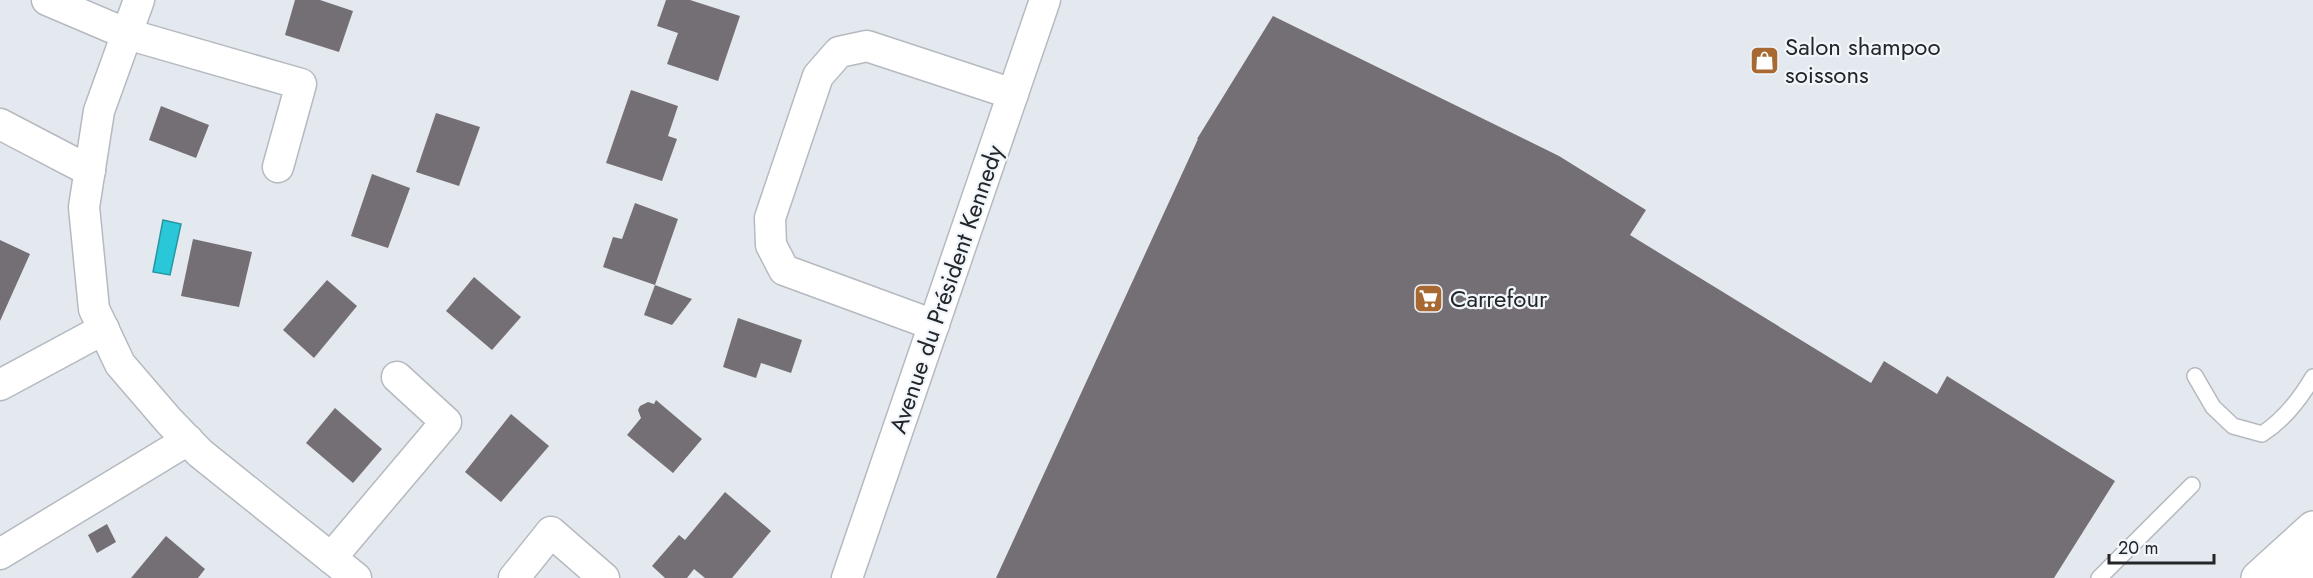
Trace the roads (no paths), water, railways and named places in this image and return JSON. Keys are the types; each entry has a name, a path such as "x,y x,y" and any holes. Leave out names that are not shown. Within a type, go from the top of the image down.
{"main road":[{"path":"2258,578 2313,528"}],"street":[{"path":"48,0 127,34 301,84 278,167"},
{"path":"139,0 99,111 84,207 94,309 120,364 200,453 356,578"},
{"name":"Avenue du Président Kennedy","path":"847,578 1045,0"},
{"path":"934,325 784,270 771,245 770,218 818,76 839,52 867,46 1013,94"},
{"path":"0,124 90,171"},
{"path":"0,385 104,329"},
{"path":"331,558 446,422 397,377"},
{"path":"0,554 188,440"},
{"path":"514,578 551,532 604,578"},
{"path":"2296,578 2313,564"}],"lane":[{"path":"2195,376 2213,407 2233,426 2262,434 2300,398 2313,377"},
{"path":"2099,578 2192,485"}],"water":[{"path":"163,220 181,224 170,275 153,272"}],"place":[{"name":"Salon shampoo soissons","path":"1764,60"},
{"name":"Carrefour","path":"1429,298"}]}
